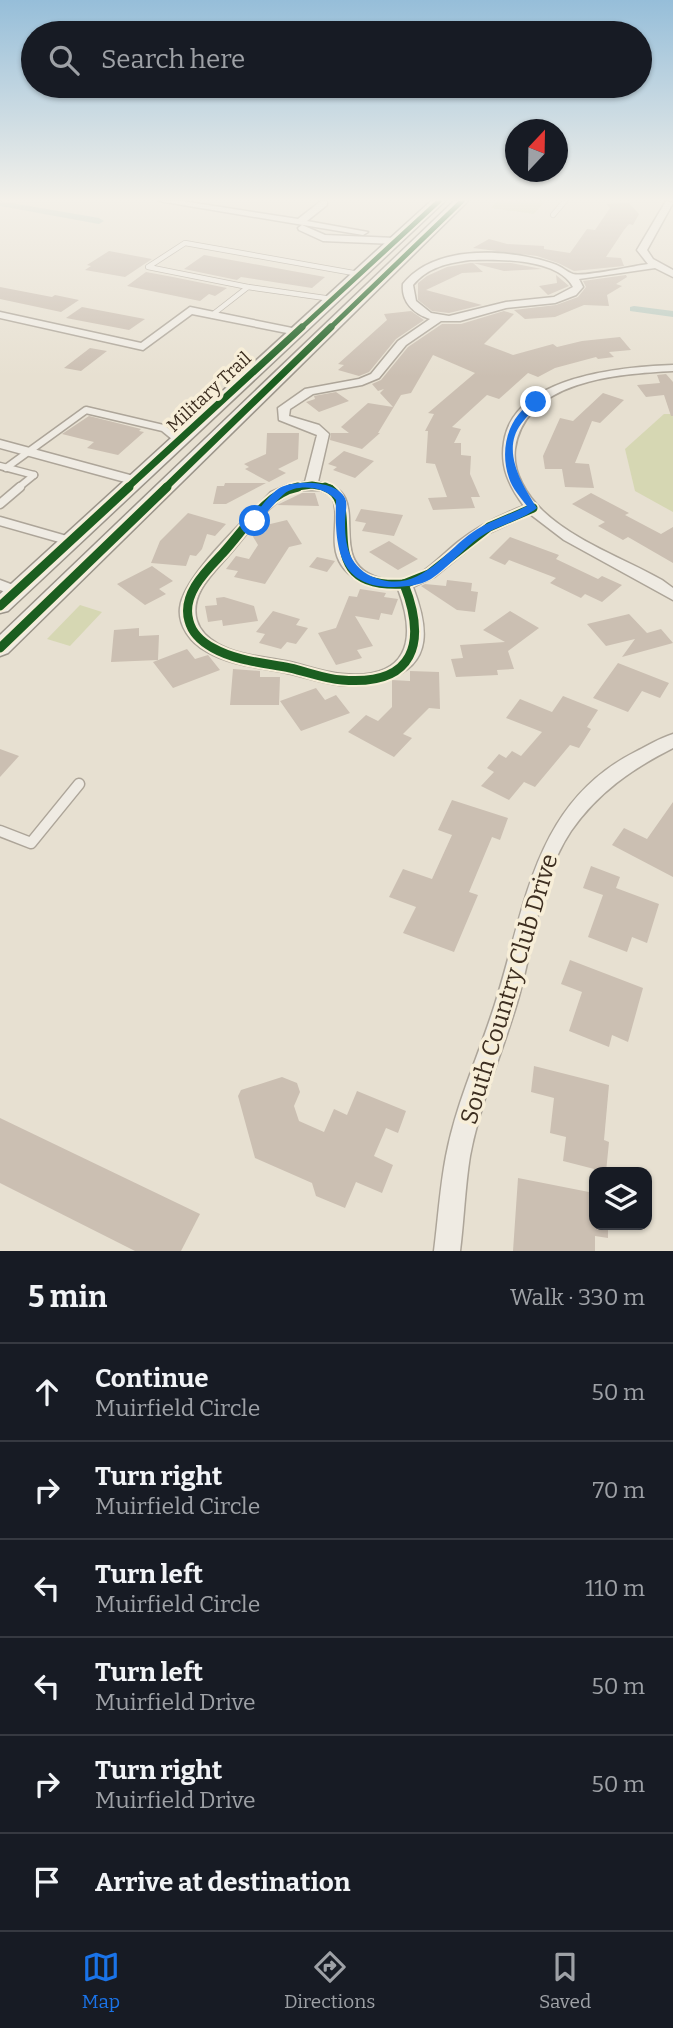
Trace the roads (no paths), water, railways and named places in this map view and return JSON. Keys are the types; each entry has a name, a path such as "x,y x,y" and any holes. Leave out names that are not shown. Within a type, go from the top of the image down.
{"main road":[{"name":"Military Trail","path":"0,606 8,588 70,541 372,259"},
{"name":"Military Trail","path":"0,648 401,259"},
{"path":"325,333 316,326 356,287 357,276"},
{"path":"246,410 245,397 302,342 302,335 297,332"}],"street":[{"path":"459,259 436,264 418,273 407,290 411,302 417,308 440,317 464,318 505,305 566,297 578,288 571,277 550,266 514,259"},
{"path":"649,259 673,274"},
{"path":"571,277 614,273 655,265"},
{"path":"0,315 143,347 190,310 297,332"},
{"path":"311,485 323,434 313,427 288,421 283,417 284,408 309,391 362,382 374,376 402,343 440,317"},
{"path":"673,368 624,371 574,382 545,396 524,413 509,439 509,464 514,479 533,508 571,539 673,595"},
{"path":"0,444 136,481"},
{"path":"404,584 415,618 416,643 406,660 379,676 354,680 329,678 225,653 197,635 191,628 187,609 199,579 276,495 291,487 323,487 337,495 341,500 341,542 348,564 353,570 381,583 404,584 425,578 478,534 533,508"},
{"name":"South Country Club Drive","path":"447,1251 458,1156 474,1094 506,1004 537,886 553,846 565,825 600,783 627,764 673,740"}],"lane":[{"path":"160,259 148,267 332,299"},
{"path":"270,259 357,276"},
{"path":"212,315 248,286"},
{"path":"3,467 86,410 163,428 179,441"},
{"path":"0,504 34,475 3,467"},
{"path":"0,521 70,541"},
{"path":"0,831 31,843 79,784"}],"waterway":[{"path":"634,309 673,314"}]}
